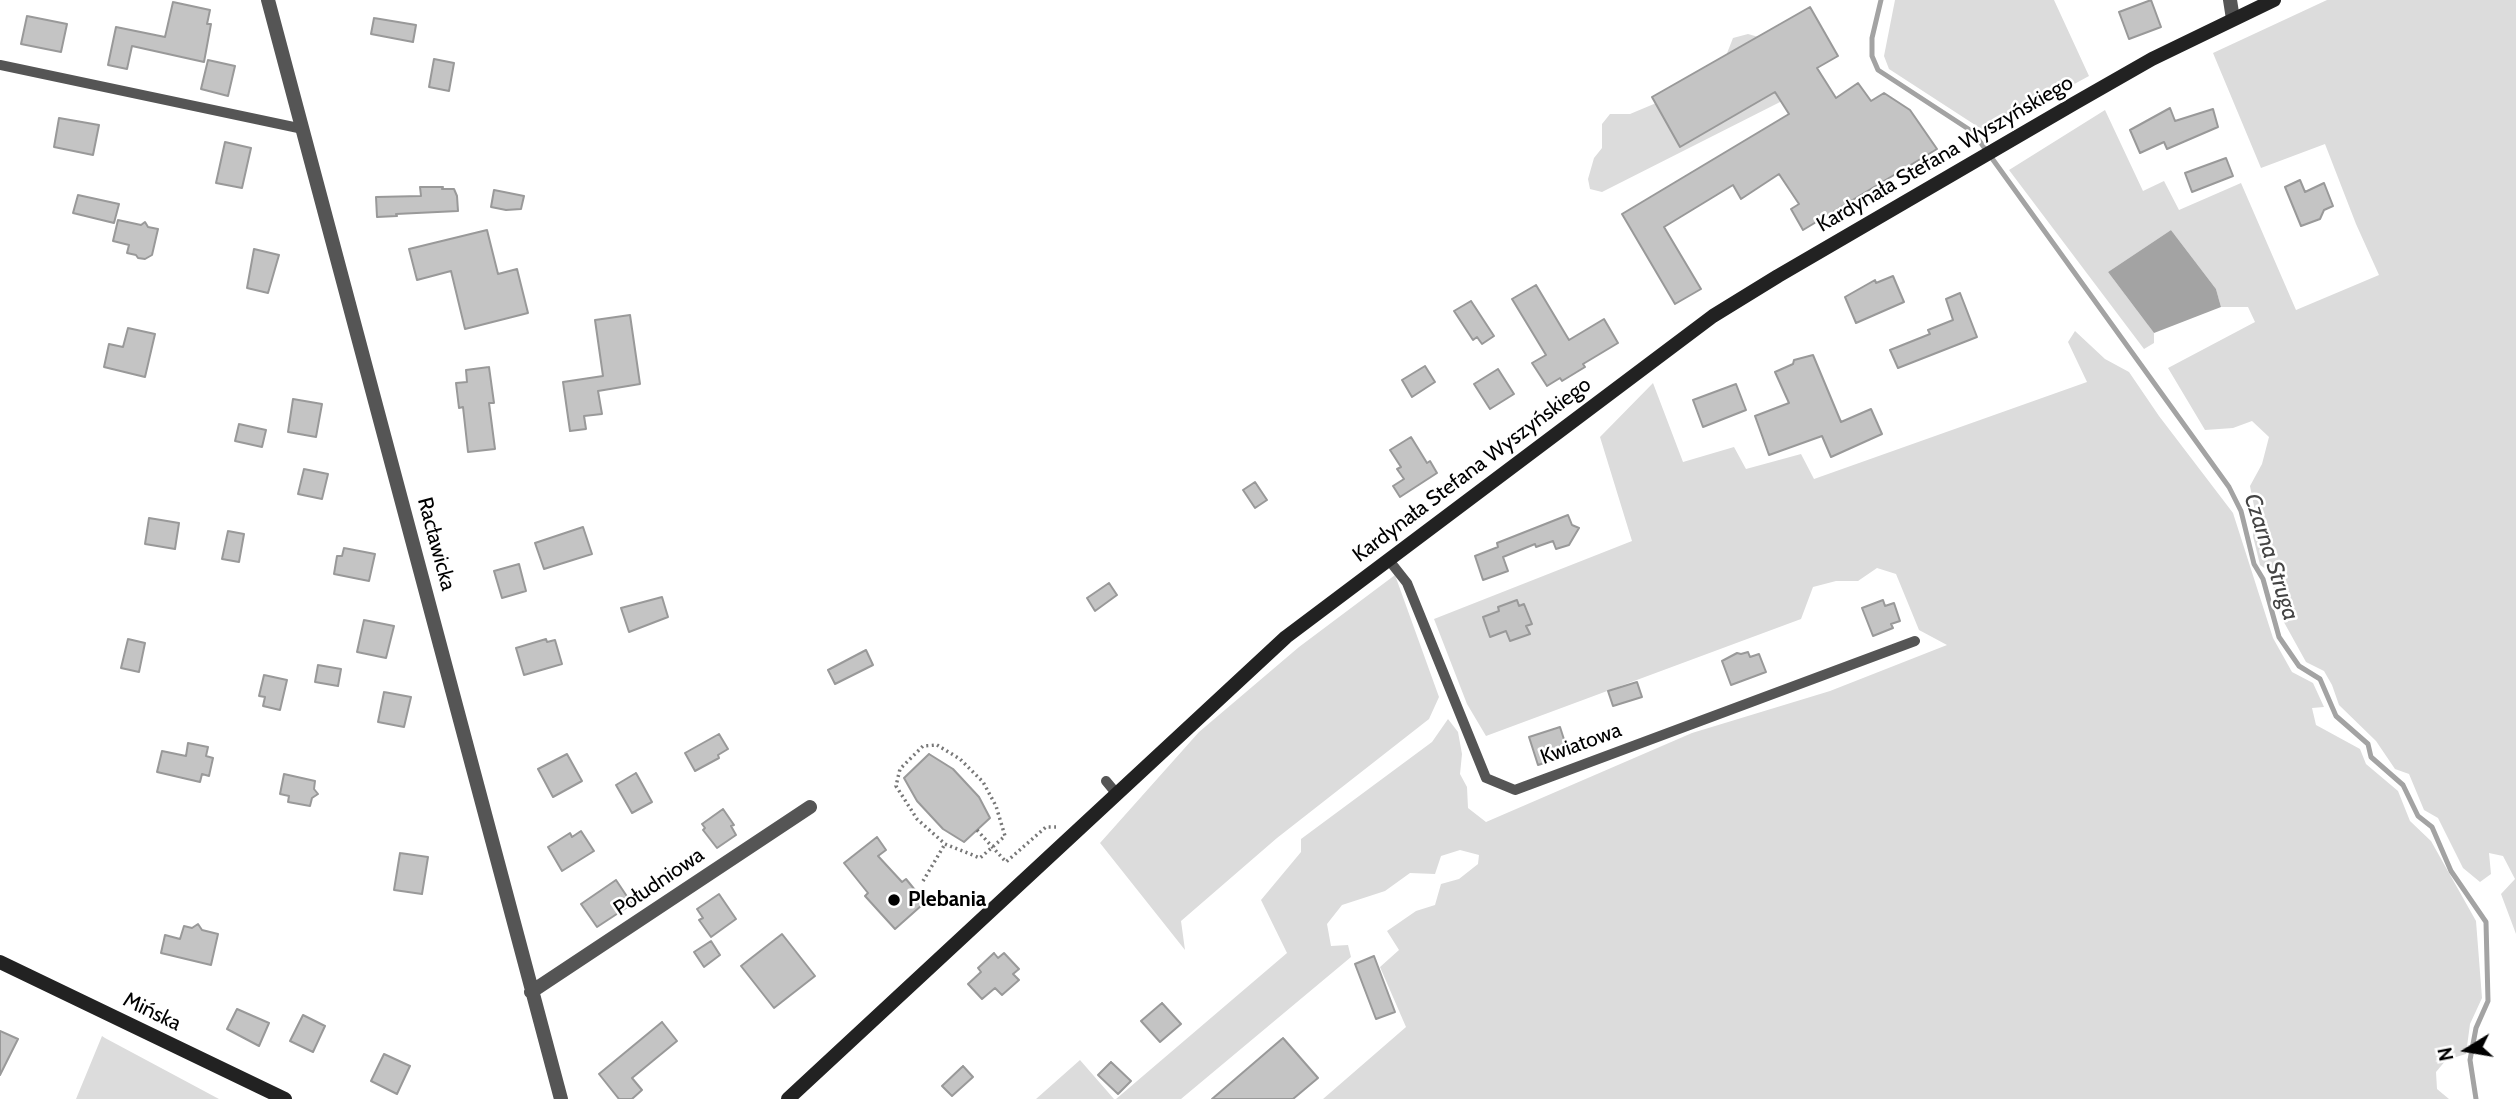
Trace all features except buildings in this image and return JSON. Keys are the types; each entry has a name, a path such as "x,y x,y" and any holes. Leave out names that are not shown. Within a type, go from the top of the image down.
{"street":[{"name":"Racławicka","path":"268,0 561,1099"},
{"path":"2230,0 2233,19"},
{"name":"Kardynała Stefana Wyszyńskiego","path":"788,1099 1286,637 1713,316 2152,59 2274,0"},
{"name":"Południowa","path":"531,992 810,807"},
{"name":"Mińska","path":"0,962 285,1099"}],"lane":[{"path":"0,65 303,129"},
{"name":"Kwiatowa","path":"1388,558 1407,583 1486,778 1515,790 1915,640"},
{"path":"1106,781 1115,793"}],"path":[{"path":"923,746 937,746 960,759 983,782 996,806 1005,836 993,847 981,858 945,844 917,819 896,786 900,769 923,746"},
{"path":"977,830 1006,862 1046,827 1061,827"},
{"path":"923,881 945,844"}],"shaded area":[{"path":"1895,0 2054,0 2089,76 1986,132 1889,69 1884,56"},
{"path":"2327,0 2516,0 2516,934 2501,894 2515,879 2503,856 2489,853 2491,874 2480,882 2463,868 2438,818 2424,810 2409,774 2395,769 2376,741 2339,705 2324,671 2306,662 2280,615 2270,572 2260,565 2253,536 2255,511 2250,486 2262,464 2269,437 2252,421 2233,428 2205,430 2168,368 2255,322 2248,307 2221,307 2216,289 2171,230 2108,272 2154,333 2154,343 2144,349 2009,170 2105,110 2143,191 2164,181 2179,210 2241,183 2296,310 2379,275 2325,144 2261,168 2213,53"},
{"path":"1748,34 1762,38 1788,98 1602,192 1590,189 1588,179 1594,158 1602,148 1602,124 1610,114 1630,114 1720,71 1733,38"},
{"path":"2171,230 2216,289 2221,307 2154,333 2108,272"},
{"path":"2075,331 2105,359 2129,372 2233,513 2273,638 2292,672 2313,683 2324,707 2312,708 2316,725 2360,749 2366,764 2398,791 2410,821 2431,841 2476,921 2482,998 2470,1024 2466,1054 2446,1060 2436,1072 2437,1089 2449,1099 1323,1099 1406,1027 1380,967 1399,950 1387,931 1416,911 1435,905 1441,884 1459,879 1478,864 1479,855 1460,850 1441,856 1435,874 1410,873 1385,891 1342,905 1327,924 1331,946 1348,945 1351,957 1181,1099 1116,1099 1287,953 1261,900 1301,852 1301,839 1432,742 1448,719 1458,732 1462,754 1460,774 1467,787 1468,808 1486,822 1692,733 1830,691 1947,645 1919,630 1896,574 1877,568 1858,581 1836,581 1813,587 1801,619 1486,736 1467,704 1434,619 1632,541 1600,437 1653,383 1683,462 1734,447 1746,469 1801,454 1814,479 2087,382 2068,342"},
{"path":"1395,575 1439,697 1429,719 1277,838 1181,921 1185,950 1100,843 1199,732 1299,647"},
{"path":"102,1036 105,1038 219,1099 76,1099"},
{"path":"1080,1060 1114,1099 1036,1099"}],"waterway":[{"name":"Czarna Struga","path":"1881,0 1872,38 1872,56 1878,70 1973,132 2229,487 2241,511 2254,564 2263,579 2279,637 2299,666 2320,679 2336,716 2368,744 2371,757 2403,785 2418,816 2432,827 2451,871 2486,922 2488,1001 2476,1028 2470,1060 2476,1099"}],"place":[{"name":"Plebania","path":"894,900"}]}
